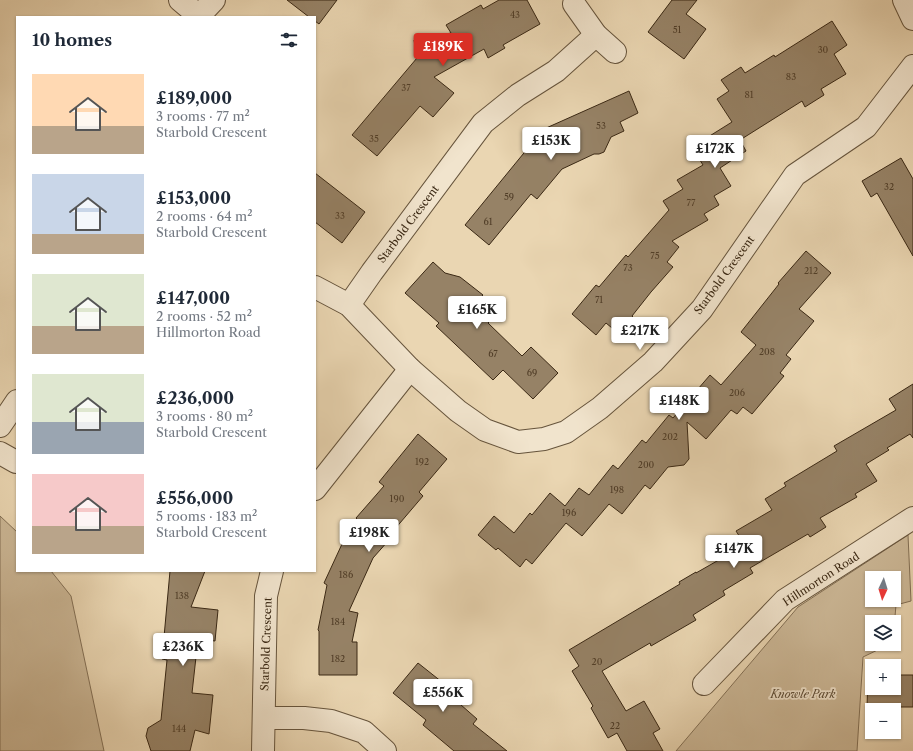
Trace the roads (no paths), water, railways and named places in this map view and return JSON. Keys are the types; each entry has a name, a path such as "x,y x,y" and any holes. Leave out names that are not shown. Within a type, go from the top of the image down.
{"street":[{"path":"180,0 199,16 214,0"},
{"path":"904,0 913,19"},
{"path":"574,4 596,35 615,52"},
{"name":"Starbold Crescent","path":"349,306 372,272 483,123 518,95 556,70 596,35"},
{"name":"Starbold Crescent","path":"316,288 349,306 410,369 458,411 485,430 518,442 544,439 566,432 600,408 653,362 702,309 795,175 866,127 913,66"},
{"path":"316,488 410,369"},
{"path":"0,426 16,402"},
{"name":"Hillmorton Road","path":"704,684 785,600 913,518"},
{"name":"Starbold Crescent","path":"263,751 266,596 272,572"},
{"path":"264,718 304,718 331,721 364,732 385,751"}],"park label":[{"name":"Knowle Park","path":"803,694"}]}
